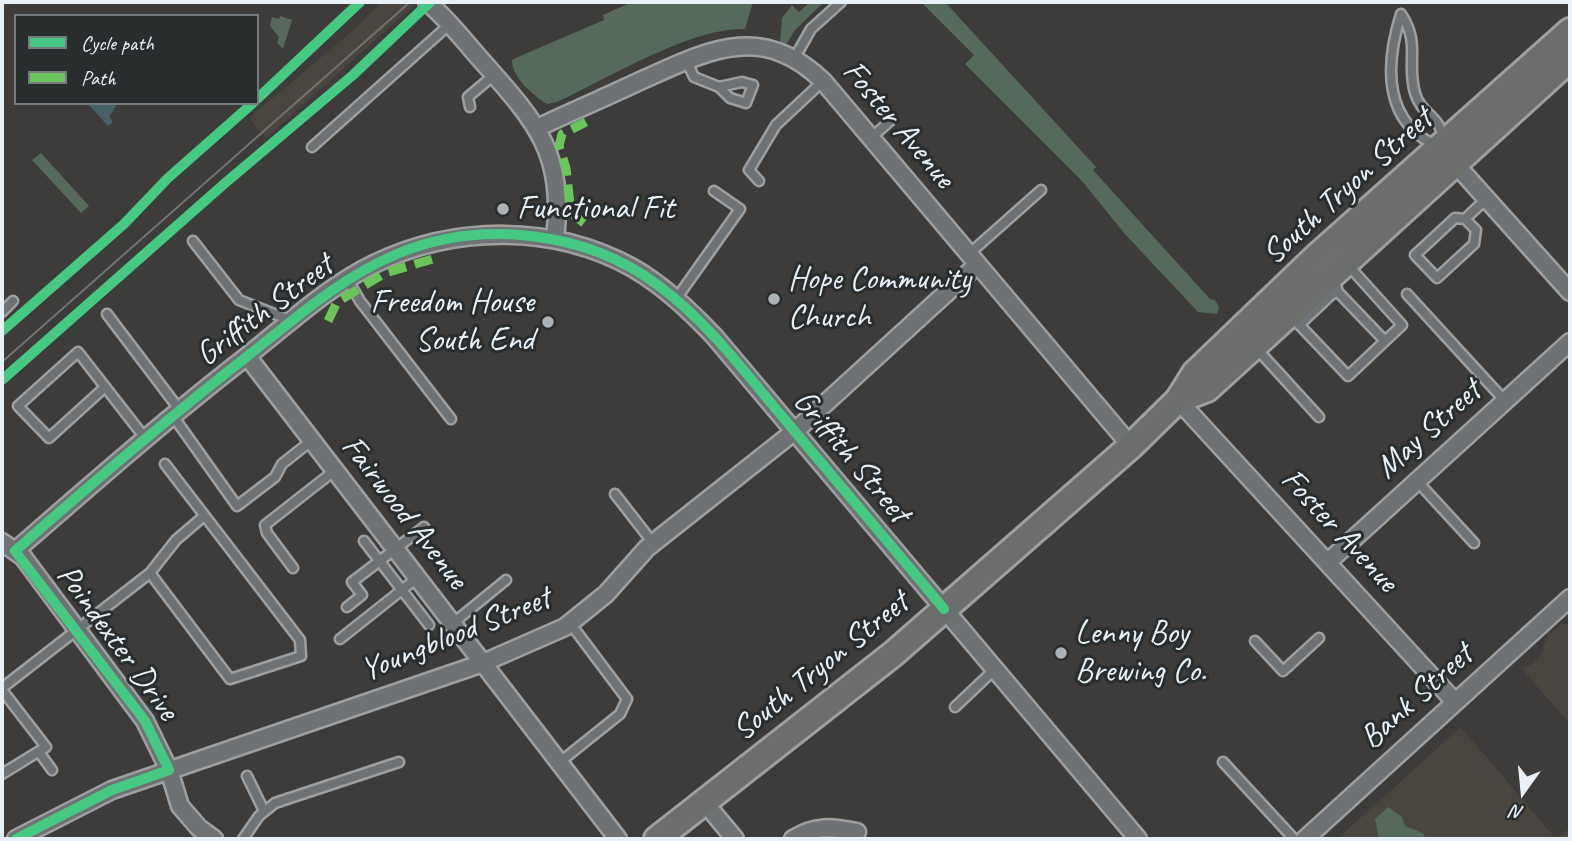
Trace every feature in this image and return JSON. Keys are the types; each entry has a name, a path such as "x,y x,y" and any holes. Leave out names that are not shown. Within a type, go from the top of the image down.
{"main road":[{"name":"South Tryon Street","path":"1178,400 1207,389 1254,346 1294,319 1339,276 1448,156 1570,31"},
{"name":"South Tryon Street","path":"657,839 893,654 1131,446 1178,400 1195,373 1316,257 1570,59"}],"street":[{"path":"427,2 450,24 537,128 555,172 559,207 555,239"},
{"name":"Foster Avenue","path":"537,128 705,52 736,45 768,48 794,59 823,81 1131,446"},
{"path":"1448,156 1570,292"},
{"name":"Griffith Street","path":"8,546 247,356 348,280 400,253 430,243 475,236 555,239 592,249 633,268 676,299 714,336 1138,839"},
{"name":"Youngblood Street","path":"16,839 112,790 483,663 570,623 606,594 653,543 795,431 973,259"},
{"name":"May Street","path":"1328,562 1570,342"},
{"name":"Fairwood Avenue","path":"247,356 618,839"},
{"name":"Foster Avenue","path":"1178,400 1455,702"},
{"name":"Poindexter Drive","path":"8,546 78,629 145,721 169,770 180,806 199,828 214,839"},
{"name":"Bank Street","path":"1305,839 1570,598"},
{"path":"705,803 735,839"},
{"path":"793,839 808,830 824,826 848,833"}],"lane":[{"path":"794,59 811,29 841,2"},
{"path":"1401,14 1411,29 1414,43 1412,83 1416,96 1438,122 1444,134 1448,156 1415,135 1397,105 1390,62 1391,43 1401,14"},
{"path":"312,147 450,24"},
{"path":"686,60 694,77 719,87"},
{"path":"470,107 468,97 494,75"},
{"path":"760,181 749,170 776,125 823,81"},
{"path":"871,138 890,121"},
{"path":"973,259 1041,190"},
{"path":"676,299 740,209 714,191"},
{"path":"1465,219 1475,230 1474,244 1437,278 1415,255 1455,218 1465,219 1486,199"},
{"path":"193,241 239,300 292,321"},
{"path":"1339,276 1385,341"},
{"path":"1294,319 1348,376 1402,326 1339,276"},
{"path":"348,280 360,301 451,419"},
{"path":"1407,294 1505,401"},
{"path":"2,312 13,301"},
{"path":"107,313 237,506 275,477 282,464 311,441"},
{"path":"1254,346 1319,416"},
{"path":"104,388 49,438 18,406 78,352 145,438"},
{"path":"150,573 230,679 301,656 300,640 165,464"},
{"path":"293,568 267,533 265,525 334,471"},
{"path":"1417,481 1474,543"},
{"path":"615,494 653,543"},
{"path":"2,774 46,747 2,689 150,573 176,540 205,516"},
{"path":"347,607 362,595 352,582 424,527"},
{"path":"364,541 429,625"},
{"path":"340,639 417,578"},
{"path":"452,624 506,580"},
{"path":"560,762 620,714 627,699 570,623"},
{"path":"1255,641 1283,671 1319,638"},
{"path":"955,707 995,669"},
{"path":"39,752 52,770"},
{"path":"243,839 264,811 275,803 399,762"},
{"path":"1223,762 1294,839"},
{"path":"247,776 264,811"}],"shaded area":[{"path":"382,2 418,2 266,138 249,118 350,33"},
{"path":"1562,624 1570,624 1570,724 1521,668 1531,665 1541,655 1548,634"},
{"path":"1461,727 1556,839 1337,839"},
{"path":"1570,828 1570,839 1556,839"}],"green space":[{"path":"632,2 753,2 745,29 700,36 675,45 557,102 547,104 519,79 512,60 604,20 603,15"},
{"path":"810,2 824,2 795,30 786,45 780,43 782,18 792,5 799,12"},
{"path":"921,2 945,2 1096,167 1093,170 1210,299 1215,300 1219,307 1217,314 1198,312 1124,233 1082,181 965,64 974,55"},
{"path":"280,16 292,20 283,49 277,43 279,37 270,26 272,17 279,19"},
{"path":"41,153 89,206 81,213 32,160"},
{"path":"1388,807 1402,817 1405,826 1423,833 1426,839 1379,839 1375,819"}],"water":[{"path":"89,105 115,105 109,117 113,122 108,126"}],"tram line":[{"path":"2,362 410,2"}],"marked path":[{"path":"584,223 571,213 566,168 559,146 562,134 586,122"},
{"path":"328,321 337,302 385,273 436,258"}],"cycle path":[{"path":"259,97 360,2"},
{"path":"2,380 224,184 353,75 430,2"},
{"path":"2,331 124,224 168,178 251,105"},
{"path":"16,839 112,790 169,770 145,721 15,551 163,424 323,297 377,263 429,243 463,236 498,234 567,242 631,267 659,286 694,316 726,350 944,609"}],"place":[{"name":"Functional Fit","path":"503,209"},
{"name":"Hope Community Church","path":"774,299"},
{"name":"Freedom House South End","path":"548,322"},
{"name":"Lenny Boy Brewing Co.","path":"1061,653"}]}
